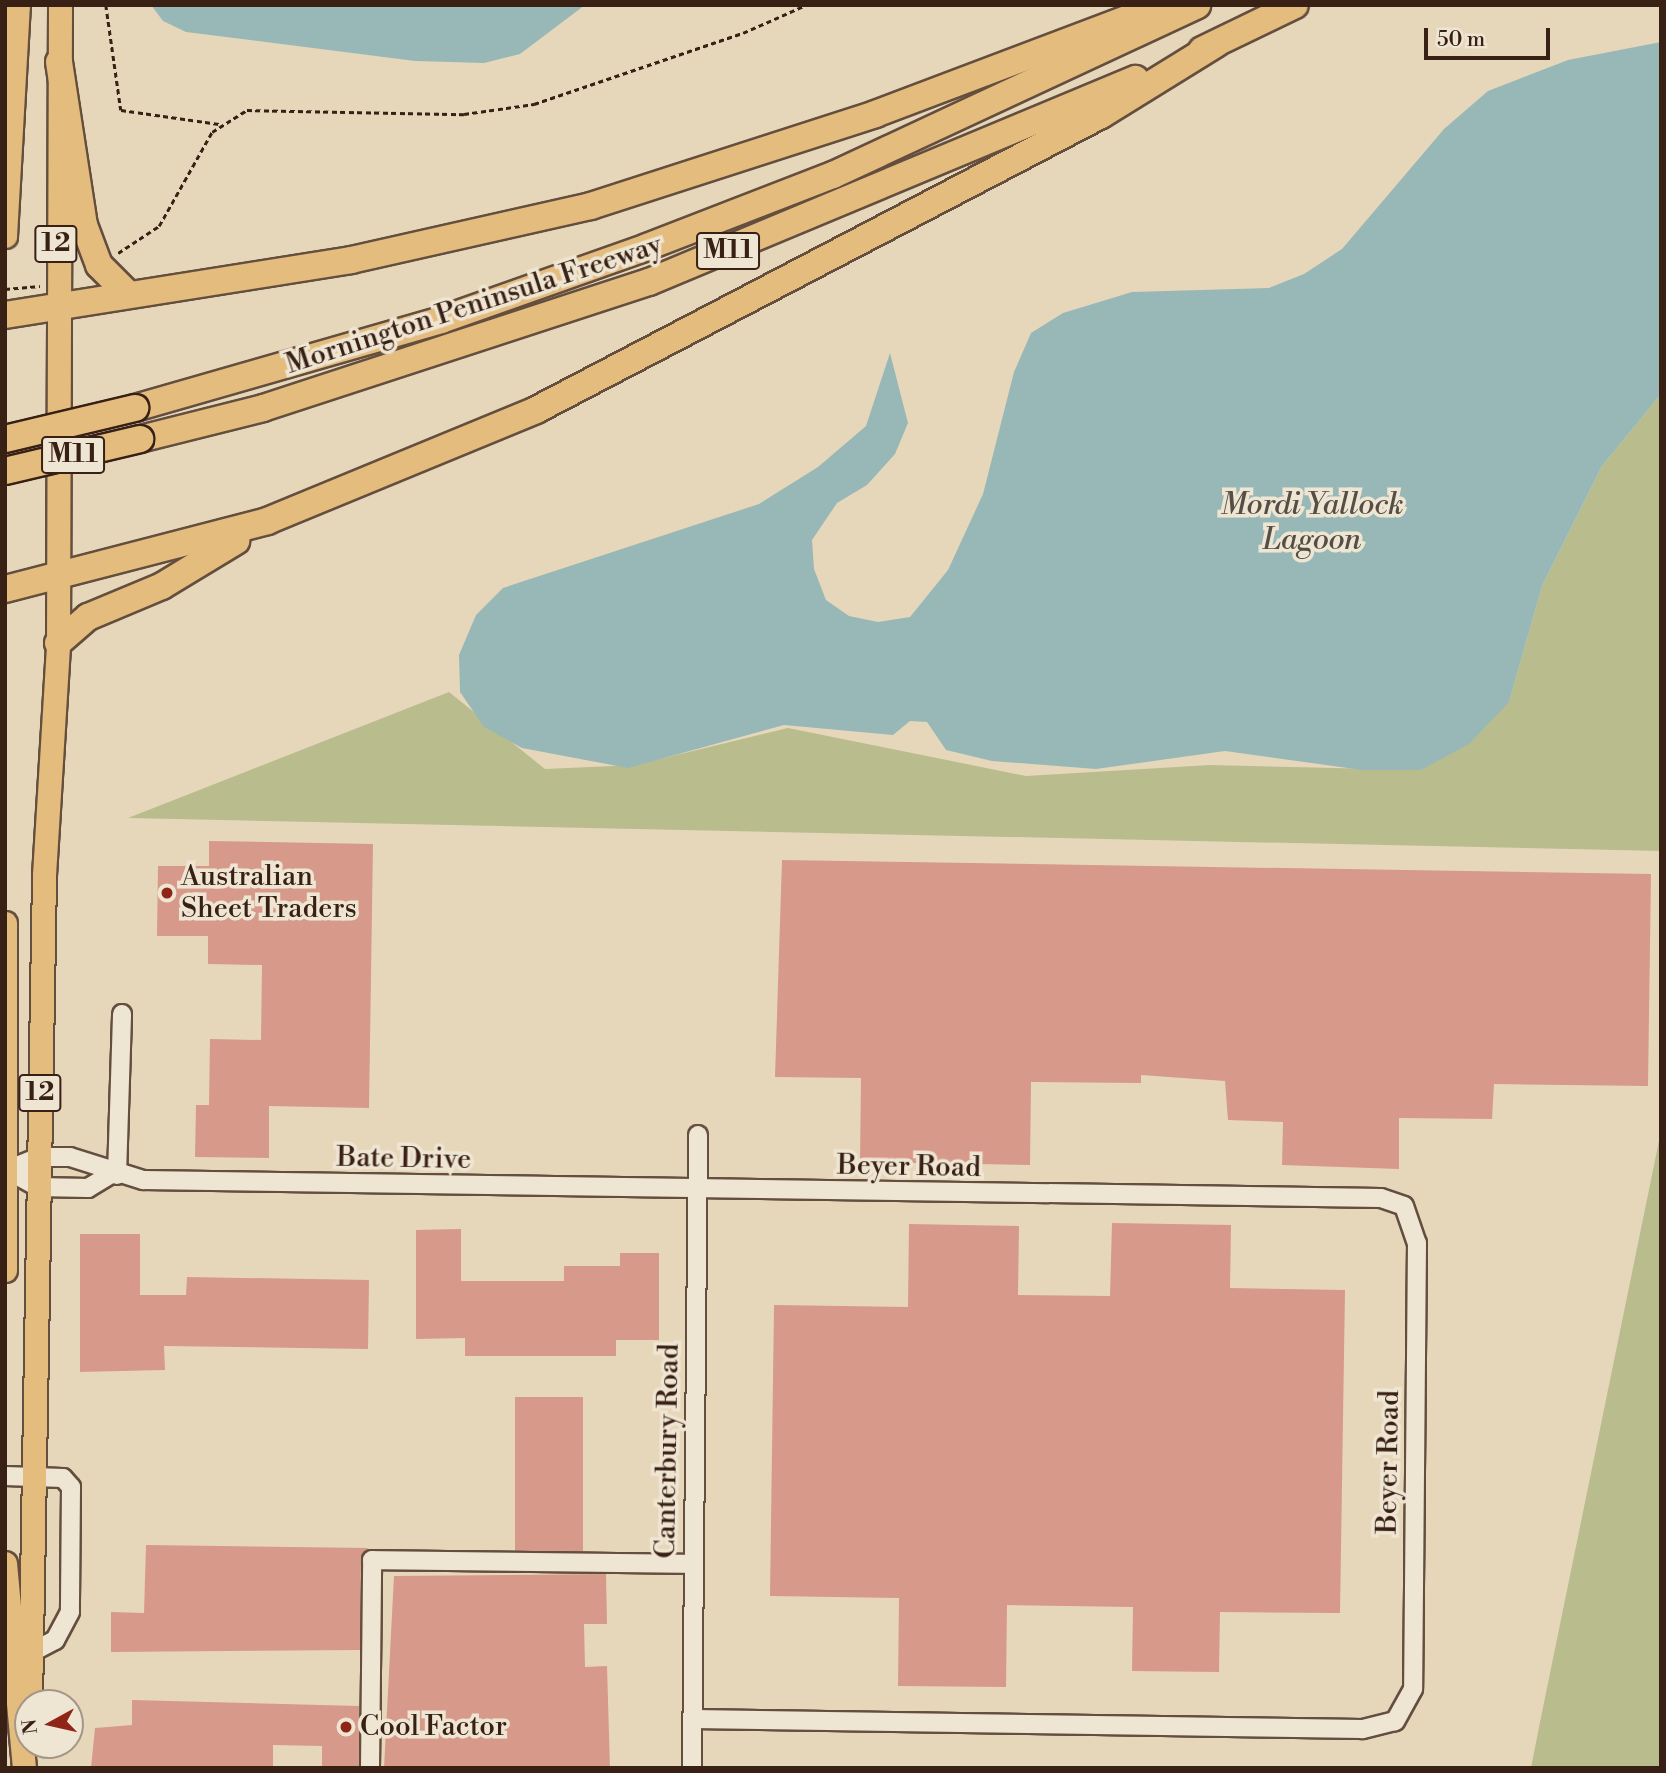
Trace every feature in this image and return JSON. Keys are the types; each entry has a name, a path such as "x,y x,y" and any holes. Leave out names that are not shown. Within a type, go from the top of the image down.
{"highway":[{"path":"5,315 55,295 129,295 351,260 591,206 875,114 1164,5"},
{"name":"Mornington Peninsula Freeway","path":"5,439 135,408 440,320 648,247 833,175 1197,5"},
{"name":"Mornington Peninsula Freeway","path":"5,471 263,408 649,282 1216,44 1295,5"},
{"path":"5,589 57,578 267,521 424,460 635,362 1101,115 1216,44"},
{"path":"59,62 75,180 100,265 129,295"},
{"path":"58,643 88,617 162,586 267,521"}],"main road":[{"name":"12","path":"5,236 18,5"},
{"name":"12","path":"30,1689 38,1187 58,643 55,295 60,5"},
{"name":"12","path":"5,923 5,1270"},
{"path":"5,1563 24,1768"}],"street":[{"path":"114,1175 122,1014"},
{"name":"Canterbury Road","path":"692,1768 698,1135"},
{"name":"Bate Drive","path":"7,1170 39,1157 87,1158 114,1175"},
{"name":"Bate Drive","path":"7,1170 38,1187 88,1188 114,1175 697,1190"},
{"name":"Beyer Road","path":"693,1719 1362,1729 1395,1721 1413,1689 1418,1243 1404,1206 1381,1198 697,1190"},
{"path":"5,1476 34,1474 63,1478 71,1487 70,1612 55,1640 31,1653"},
{"path":"370,1768 372,1560 693,1564"}],"path":[{"path":"106,5 121,110 219,124 274,106 464,114 534,104 806,5"},
{"path":"100,265 159,226 219,124"},
{"path":"5,289 55,295"}],"green space":[{"path":"1661,394 1661,851 128,818 449,692 545,769 635,765 788,728 1026,776 1210,765 1421,770 1509,702 1542,586 1602,466"},
{"path":"1661,1131 1661,1768 1531,1768 1539,1727"}],"water":[{"path":"151,5 585,5 520,54 484,63 415,61 186,32 163,21"},
{"name":"Mordi Yallock Lagoon","path":"1661,42 1661,394 1602,466 1542,586 1509,702 1469,744 1421,770 1362,770 1225,751 1096,769 992,761 946,750 927,722 910,721 893,735 784,725 628,768 522,748 484,727 460,692 459,655 476,615 503,588 759,504 818,467 866,426 890,353 908,423 895,454 867,485 837,503 812,540 814,569 826,600 849,616 878,622 910,617 948,570 983,494 1014,372 1031,333 1063,313 1132,292 1269,288 1304,274 1342,249 1444,129 1488,91 1568,60"}],"building":[{"path":"209,841 373,844 369,1108 269,1106 269,1158 195,1157 196,1105 209,1105 210,1039 261,1040 262,965 208,964 208,936 157,936 158,866 209,866"},
{"path":"782,860 1651,874 1648,1086 1494,1084 1492,1119 1399,1118 1399,1169 1282,1165 1283,1122 1228,1120 1225,1081 1141,1075 1141,1083 1031,1082 1030,1165 860,1162 861,1078 775,1077"},
{"path":"1112,1223 1231,1225 1230,1288 1345,1290 1340,1613 1220,1612 1219,1672 1132,1671 1133,1607 1007,1605 1006,1687 898,1686 899,1598 770,1596 774,1305 908,1307 909,1224 1019,1226 1018,1295 1110,1296"},
{"path":"461,1229 461,1281 564,1281 564,1266 620,1266 620,1253 659,1253 659,1340 616,1340 616,1356 465,1356 465,1338 416,1339 416,1230"},
{"path":"80,1234 140,1234 140,1295 186,1295 187,1277 369,1280 368,1349 164,1346 165,1370 80,1372"},
{"path":"515,1397 583,1397 583,1551 515,1551"},
{"path":"146,1545 368,1548 361,1560 360,1650 111,1652 111,1612 144,1613"},
{"path":"606,1574 607,1624 584,1624 585,1667 607,1666 610,1768 384,1768 394,1576"},
{"path":"132,1700 359,1706 359,1768 322,1768 322,1746 273,1745 273,1768 91,1768 95,1728 132,1725"}],"place":[{"name":"Australian Sheet Traders","path":"167,893"},
{"name":"Cool Factor","path":"346,1727"}]}
